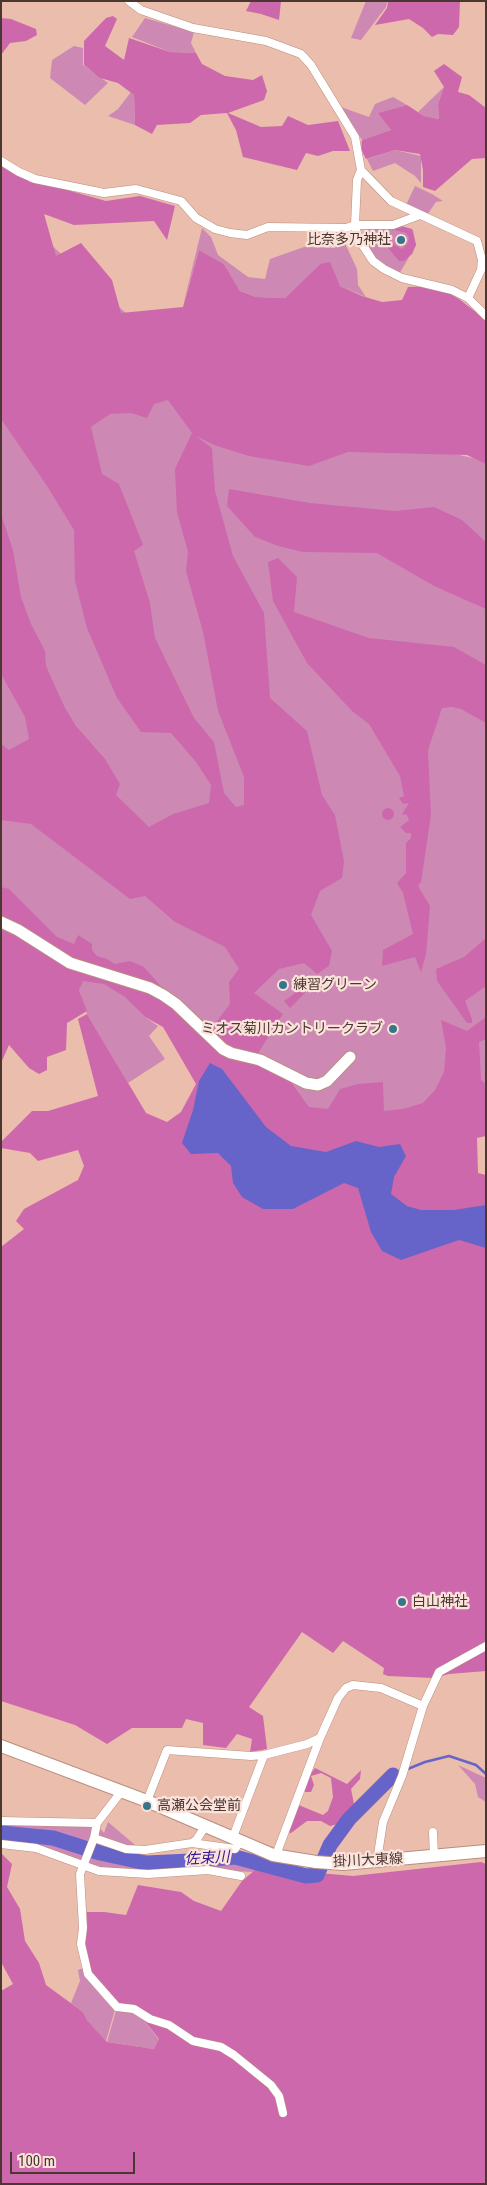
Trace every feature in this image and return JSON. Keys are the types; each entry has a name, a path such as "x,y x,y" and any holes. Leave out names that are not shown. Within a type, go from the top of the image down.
{"main road":[{"name":"掛川大東線","path":"1,1746 147,1801 276,1855 331,1864 484,1854"}],"street":[{"path":"129,1 141,10 193,28 266,41 301,54 311,64 355,137 361,170 358,180 355,225 358,238 367,253 384,269 402,278 452,290 468,298 486,316"},
{"path":"1,161 35,179 104,193 136,189 181,201 196,218 215,230 230,233 247,235 268,227 346,228 355,225 393,225 420,215"},
{"path":"361,170 391,201 477,241 482,260 481,270 468,298"},
{"path":"1,922 18,930 70,962 150,988 176,1004 223,1049 231,1053 260,1060 306,1083 318,1085 327,1081 350,1057"},
{"path":"377,1861 384,1822 402,1776 423,1706 439,1672 486,1646"},
{"path":"276,1855 287,1832 320,1738 338,1698 346,1688 353,1685 382,1688 423,1706"},
{"path":"147,1801 167,1750 250,1756 307,1744 320,1738"},
{"path":"93,1840 126,1849 145,1850 192,1843 235,1849 264,1754"},
{"path":"121,1792 97,1823 93,1840 80,1874 83,1928 80,1944 90,1978 117,2007 134,2008 142,2015 169,2026 193,2041 221,2047 234,2055 271,2086 278,2096 284,2113"},
{"path":"1,1821 97,1823"},
{"path":"192,1843 206,1825"},
{"path":"434,1832 434,1856"},
{"path":"1,1844 36,1848 99,1871 138,1874 197,1870 241,1876"}],"shaded area":[{"path":"251,1 281,1 279,20 246,11"},
{"path":"366,1 387,1 386,7 361,40 351,38"},
{"path":"388,1 460,1 459,27 453,35 438,34 432,37 423,28 409,19 375,25 387,8"},
{"path":"113,16 117,19 105,46 124,60 129,38 170,52 196,53 202,64 225,76 253,80 262,75 267,91 264,100 228,113 261,127 282,126 288,116 308,125 338,121 350,151 333,151 318,156 306,153 297,170 243,157 236,130 227,113 201,115 190,123 157,125 152,134 135,125 134,95 118,83 100,78 84,65 84,41 106,18"},
{"path":"1,18 11,19 36,29 37,35 26,41 10,43 1,55"},
{"path":"145,18 194,32 191,43 196,53 170,52 132,37"},
{"path":"74,46 83,48 83,65 108,83 85,105 50,78 52,60"},
{"path":"444,64 462,77 458,92 469,95 486,108 486,158 472,159 435,191 423,187 423,170 420,154 395,150 366,159 361,149 362,140 391,130 378,113 407,105 424,116 439,119 438,104 444,87 434,71"},
{"path":"444,87 438,104 439,119 424,116 418,112"},
{"path":"131,92 134,95 135,125 108,116 118,109"},
{"path":"393,97 407,105 379,113 391,130 362,140 341,107 369,117 375,104"},
{"path":"395,150 421,156 421,183 415,176 395,163 373,171 367,159"},
{"path":"1,164 30,182 53,186 106,201 140,196 175,206 167,240 154,221 74,225 44,214 56,256 81,243 112,280 121,313 183,307 199,250 224,264 240,291 256,297 285,298 320,264 330,262 340,286 362,296 382,302 402,300 408,287 436,286 459,299 486,320 486,464 467,455 348,452 309,466 249,456 214,445 196,436 212,448 215,491 233,556 264,613 270,698 307,731 322,795 335,815 344,861 342,878 320,891 311,915 332,951 329,966 317,974 304,963 279,969 254,993 283,1014 255,1058 277,1063 309,1107 328,1109 340,1089 358,1084 383,1082 384,1111 403,1109 423,1103 435,1090 444,1072 446,1048 441,1020 467,1031 486,1017 486,1039 479,1042 481,1080 486,1084 486,1136 477,1138 478,1173 486,1175 486,1671 449,1674 434,1678 388,1676 383,1674 384,1668 343,1641 333,1653 302,1632 249,1707 263,1716 267,1749 250,1752 252,1739 237,1734 226,1748 203,1745 203,1723 186,1719 182,1728 132,1728 107,1744 75,1725 1,1701 1,1247 24,1229 16,1221 24,1209 78,1180 84,1166 78,1150 38,1161 30,1153 1,1148 1,1142 32,1111 48,1111 98,1096 78,1019 87,1014 146,1113 167,1122 181,1112 196,1084 163,1027 145,1017 125,997 104,984 83,981 79,990 87,1011 67,1023 66,1050 47,1057 47,1070 39,1074 29,1068 9,1045 1,1063 1,887 9,889 57,937 74,944 78,935 92,944 92,950 97,956 115,964 130,961 144,967 167,993 171,1006 197,1032 214,1025 230,1004 229,982 239,969 225,947 175,922 145,896 130,899 31,824 1,820 1,744 9,750 29,739 25,717 1,674 1,514 13,550 21,597 31,624 45,651 46,666 65,708 76,726 105,759 120,784 116,795 149,827 173,814 209,803 211,785 196,762 171,733 141,732 117,698 87,628 75,581 74,530 47,486 1,419","holes":["168,400 192,433 175,469 177,512 188,552 186,571 203,632 218,711 244,777 244,805 236,807 224,793 214,742 194,718 155,638 150,603 134,551 143,545 119,484 102,474 91,427 110,414 131,413 147,418 154,404"]},
{"path":"415,186 443,201 436,202 427,215 406,205"},
{"path":"1,199 223,402 486,461 486,1121 308,1136 128,999 145,1017 158,1026 149,1036 165,1059 128,1083 87,1014 79,990 1,951"},
{"path":"401,226 413,230 416,245 398,276 374,256 362,234 366,227"},
{"path":"401,226 412,229 416,245 412,254 404,261 399,261 384,243 385,238 390,239 402,249 407,244 409,238 406,233 391,229"},
{"path":"202,228 211,237 218,255 248,277 265,279 270,259 304,247 335,248 343,239 357,269 358,285 366,297 340,286 320,264 285,298 256,297 240,291 224,264 199,250 183,306"},
{"path":"229,489 310,503 395,511 434,507 462,520 486,542 486,609 434,586 377,553 303,552 278,546 255,537 227,506"},
{"path":"278,558 297,577 294,612 369,638 454,647 486,665 486,723 461,709 452,707 442,708 428,750 431,815 421,882 418,886 430,906 426,954 421,972 415,957 382,966 383,950 413,934 403,893 397,883 406,873 406,843 411,838 411,833 406,833 400,827 409,820 407,815 402,814 409,803 403,804 399,798 404,796 400,776 369,724 352,711 307,663 273,601 268,562"},
{"path":"386,808 390,808 394,814 390,820 386,820 382,816 382,812"},
{"path":"486,938 486,986 465,1001 472,1019 472,1023 467,1023 437,981 436,969 464,957"},
{"path":"312,979 304,994 290,1008 284,1001 294,994 304,981"},
{"path":"210,1063 222,1069 266,1127 291,1146 326,1152 356,1141 379,1147 400,1144 406,1156 394,1177 391,1194 407,1206 421,1210 454,1210 486,1205 486,1248 459,1240 401,1260 382,1251 371,1232 358,1188 344,1183 293,1209 263,1209 242,1197 233,1183 231,1166 218,1153 191,1154 182,1143 193,1110 199,1081"},
{"path":"458,1765 486,1778 486,1802 478,1797 475,1784"},
{"path":"315,1768 347,1784 361,1770 360,1779 351,1789 354,1804 338,1824 330,1826 321,1821 307,1821 291,1833 283,1832 296,1804 323,1815 328,1811 333,1797 331,1778 321,1773 311,1776 314,1785 311,1792 305,1792 304,1783"},
{"path":"108,1822 141,1850 103,1848 124,1861 151,1865 200,1862 246,1856 319,1873 282,1876 254,1872 208,1870 148,1874 99,1871 62,1857 1,1844 1,1823 97,1825 104,1833"},
{"path":"1,1853 12,1864 7,1887 20,1909 25,1941 39,1963 46,1985 83,2012 87,2020 107,2042 154,2049 159,2039 135,2009 116,2006 90,1978 83,1928 87,1912 126,1915 138,1885 181,1892 194,1901 221,1911 242,1881 255,1870 282,1876 319,1873 353,1876 481,1862 486,1864 486,2184 1,2184 1,1991 13,1984 1,1962"},
{"path":"86,1967 116,2006 106,2041 87,2020 83,2012 71,2003 80,1981 78,1970"},
{"path":"117,2007 135,2009 159,2040 154,2049 107,2042"}],"waterway":[{"path":"393,1775 425,1762 449,1756 476,1765 486,1774"},
{"name":"佐束川","path":"1,1833 53,1838 100,1853 146,1863 235,1857 306,1876 317,1875 330,1845 349,1819 393,1775"}],"place":[{"name":"比奈多乃神社","path":"401,240"},
{"name":"練習グリーン","path":"283,985"},
{"name":"ミオス菊川カントリークラブ","path":"393,1029"},
{"name":"白山神社","path":"402,1602"},
{"name":"高瀬公会堂前","path":"147,1806"}]}
